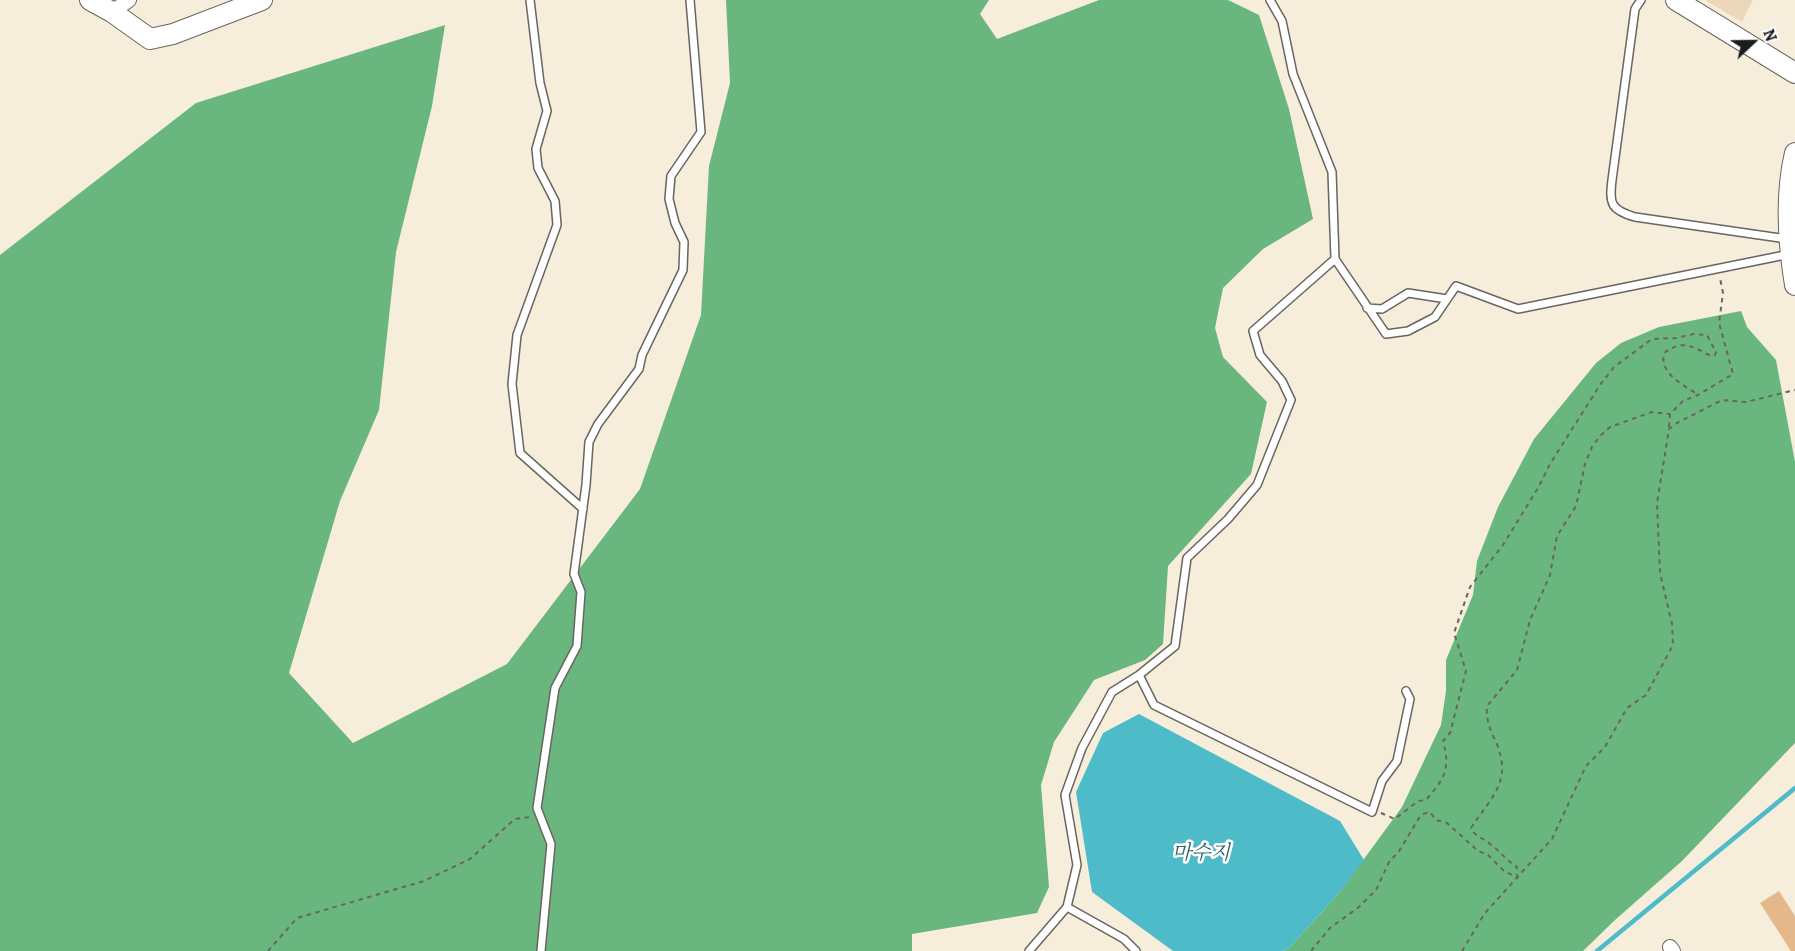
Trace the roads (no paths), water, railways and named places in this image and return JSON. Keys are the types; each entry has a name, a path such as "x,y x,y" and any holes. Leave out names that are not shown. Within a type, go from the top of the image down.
{"street":[{"path":"90,0 112,12 150,39 173,34 262,0"},
{"path":"112,12 129,0"},
{"path":"1676,0 1795,73"},
{"path":"1795,153 1790,172 1789,247 1795,285"}],"lane":[{"path":"530,0 540,83 547,111 536,148 538,168 555,201 557,225 517,334 512,384 520,453 583,508"},
{"path":"541,951 551,844 537,808 555,688 577,646 581,592 574,574 589,442 598,424 639,369 642,355 683,270 684,242 675,223 669,199 671,176 701,132 690,0"},
{"path":"1270,0 1282,21 1293,74 1332,172 1335,259 1386,334 1408,331 1436,317 1456,286 1518,309 1723,267 1789,247"},
{"path":"1641,0 1635,9 1610,199 1616,209 1635,217 1789,247"},
{"path":"1029,951 1066,907 1077,865 1065,795 1082,748 1112,692 1139,675 1175,646 1187,558 1228,519 1257,485 1291,400 1282,381 1260,355 1253,331 1335,259"},
{"path":"1367,308 1382,309 1408,293 1448,299"},
{"path":"1139,675 1154,705 1372,812 1382,781 1397,761 1410,699 1406,691"},
{"path":"1066,907 1124,939 1136,951"}],"water":[{"name":"마수지","path":"1139,714 1340,821 1364,860 1339,893 1289,948 1283,951 1173,951 1092,892 1076,792 1103,733"}],"waterway":[{"path":"1597,951 1795,788"}]}
